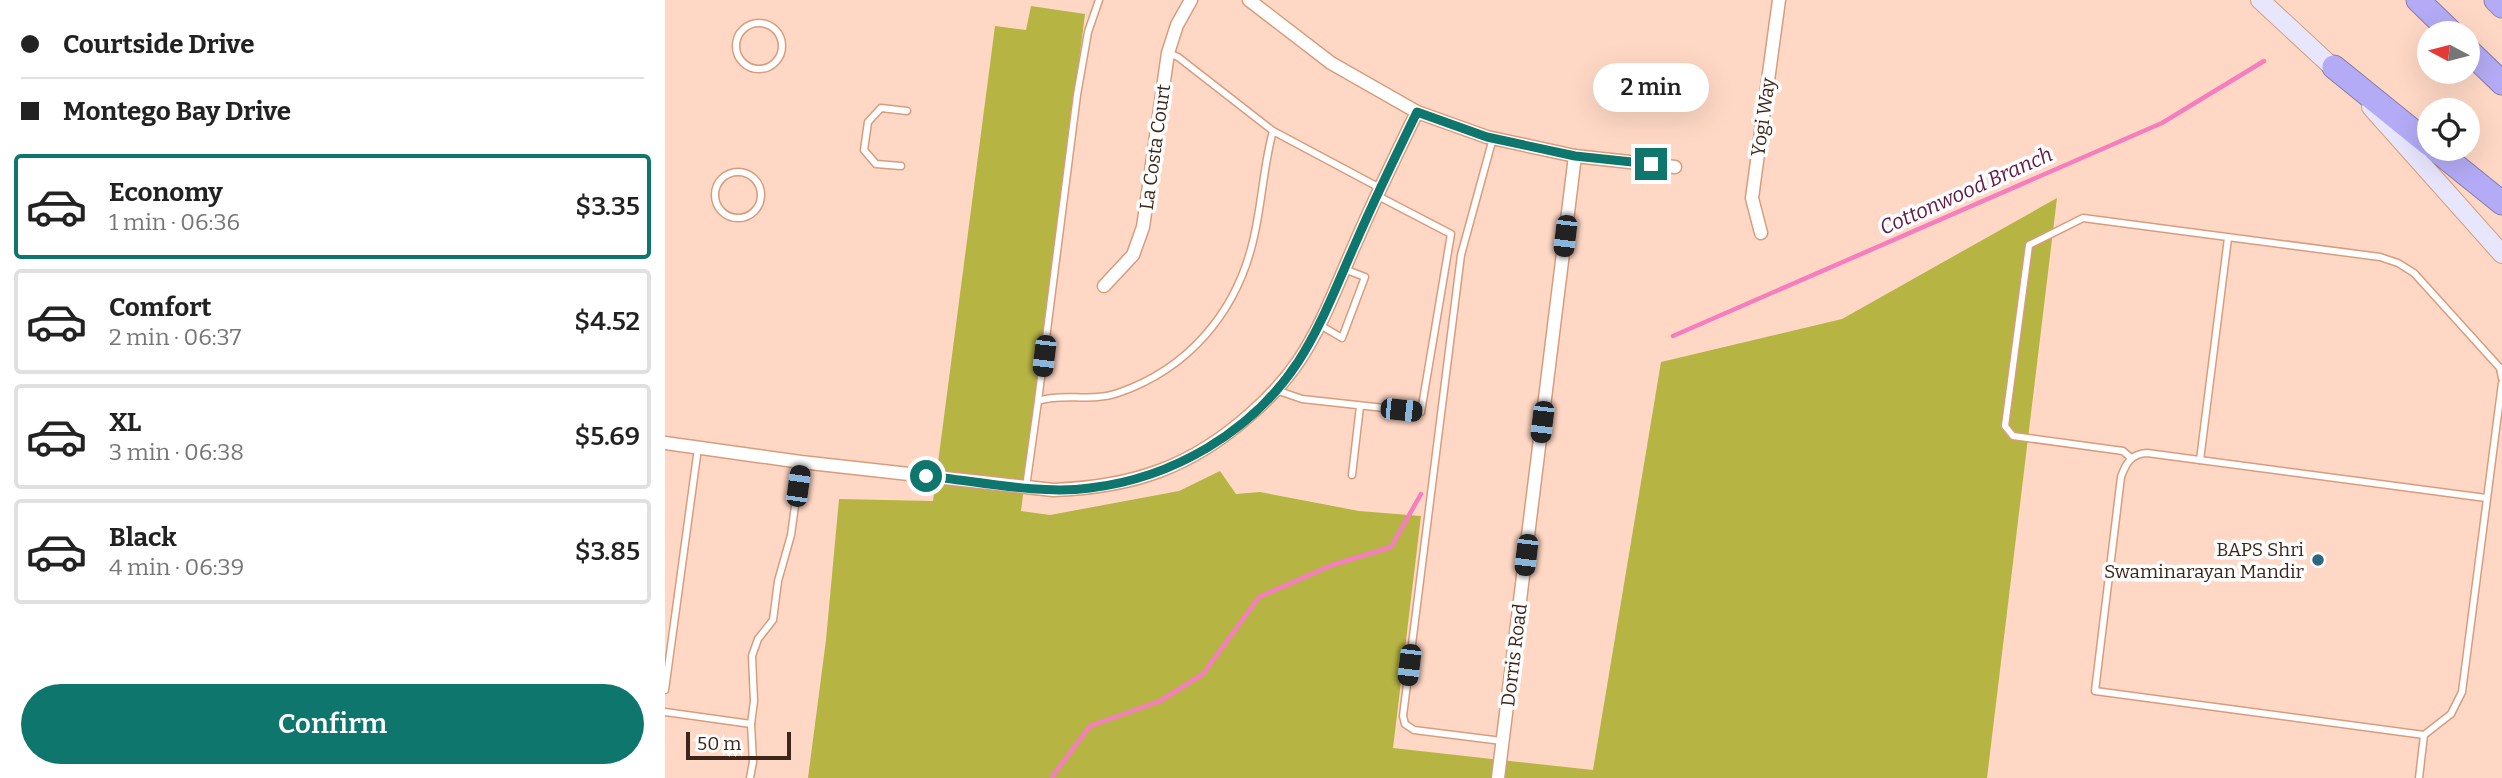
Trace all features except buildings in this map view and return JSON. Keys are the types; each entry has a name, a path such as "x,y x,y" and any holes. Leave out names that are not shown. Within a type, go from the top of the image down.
{"highway":[{"path":"2419,0 2440,21"},
{"path":"2496,0 2502,6"},
{"path":"2480,62 2502,83"},
{"path":"2334,67 2417,134"},
{"path":"2450,161 2502,203"}],"main road":[{"path":"2260,0 2334,67 2502,254"}],"street":[{"name":"La Costa Court","path":"1104,285 1133,255 1143,227 1168,53 1177,24 1191,0"},
{"path":"1249,0 1331,64 1417,112 1493,138 1575,156 1675,167"},
{"name":"Yogi Way","path":"1761,233 1752,198 1779,0"},
{"path":"665,443 801,462 1053,490 1090,488 1134,480 1180,464 1225,438 1276,390 1298,362 1319,324 1417,112"},
{"name":"Dorris Road","path":"1498,778 1575,156"}],"lane":[{"path":"1026,487 1077,95 1088,32 1099,0"},
{"path":"760,23 774,29 782,41 780,57 769,67 762,69 748,66 738,55 736,48 740,33 753,24 760,23"},
{"path":"1168,53 1178,57 1273,131 1451,234 1421,412 1302,399 1276,390"},
{"path":"901,166 876,163 864,150 868,122 881,108 907,111"},
{"path":"1038,401 1090,398 1136,386 1188,354 1213,327 1230,302 1244,273 1254,238 1266,156 1273,131"},
{"path":"1493,138 1461,255 1403,716 1405,724 1413,730 1503,741"},
{"path":"731,173 746,173 758,183 761,198 758,205 748,216 740,218 726,215 717,204 715,196 719,182 731,173"},
{"path":"2131,458 2123,451 2013,436 2005,426 2029,245 2083,218 2380,257 2398,263 2414,273 2501,367 2502,380 2462,692 2451,714 2424,735 2095,691 2121,477 2131,458 2147,453 2486,498"},
{"path":"2200,460 2228,238"},
{"path":"1319,324 1342,338 1365,277 1344,269"},
{"path":"1352,475 1360,406"},
{"path":"665,690 698,448"},
{"path":"750,778 753,762 753,656 758,639 772,620 778,581 791,535 801,462"},
{"path":"665,712 751,724"},
{"path":"2419,778 2424,735"}],"shaded area":[{"path":"1031,6 1085,14 1021,511 1050,515 1179,491 1220,471 1236,494 1260,492 1359,511 1421,516 1393,748 1593,770 1661,362 1842,319 2057,198 1987,778 808,778 826,640 839,499 933,501 995,26 1026,30"}],"waterway":[{"name":"Cottonwood Branch","path":"1673,336 2162,123 2264,61"},
{"name":"Cottonwood Branch","path":"1051,778 1090,726 1160,701 1203,674 1259,597 1332,565 1391,547 1421,494"}],"place":[{"name":"BAPS Shri Swaminarayan Mandir","path":"2318,560"}],"route":[{"path":"926,476 1053,490 1090,488 1134,480 1180,464 1225,438 1270,397 1298,362 1327,308 1417,112 1487,137 1575,156 1651,164"}]}
